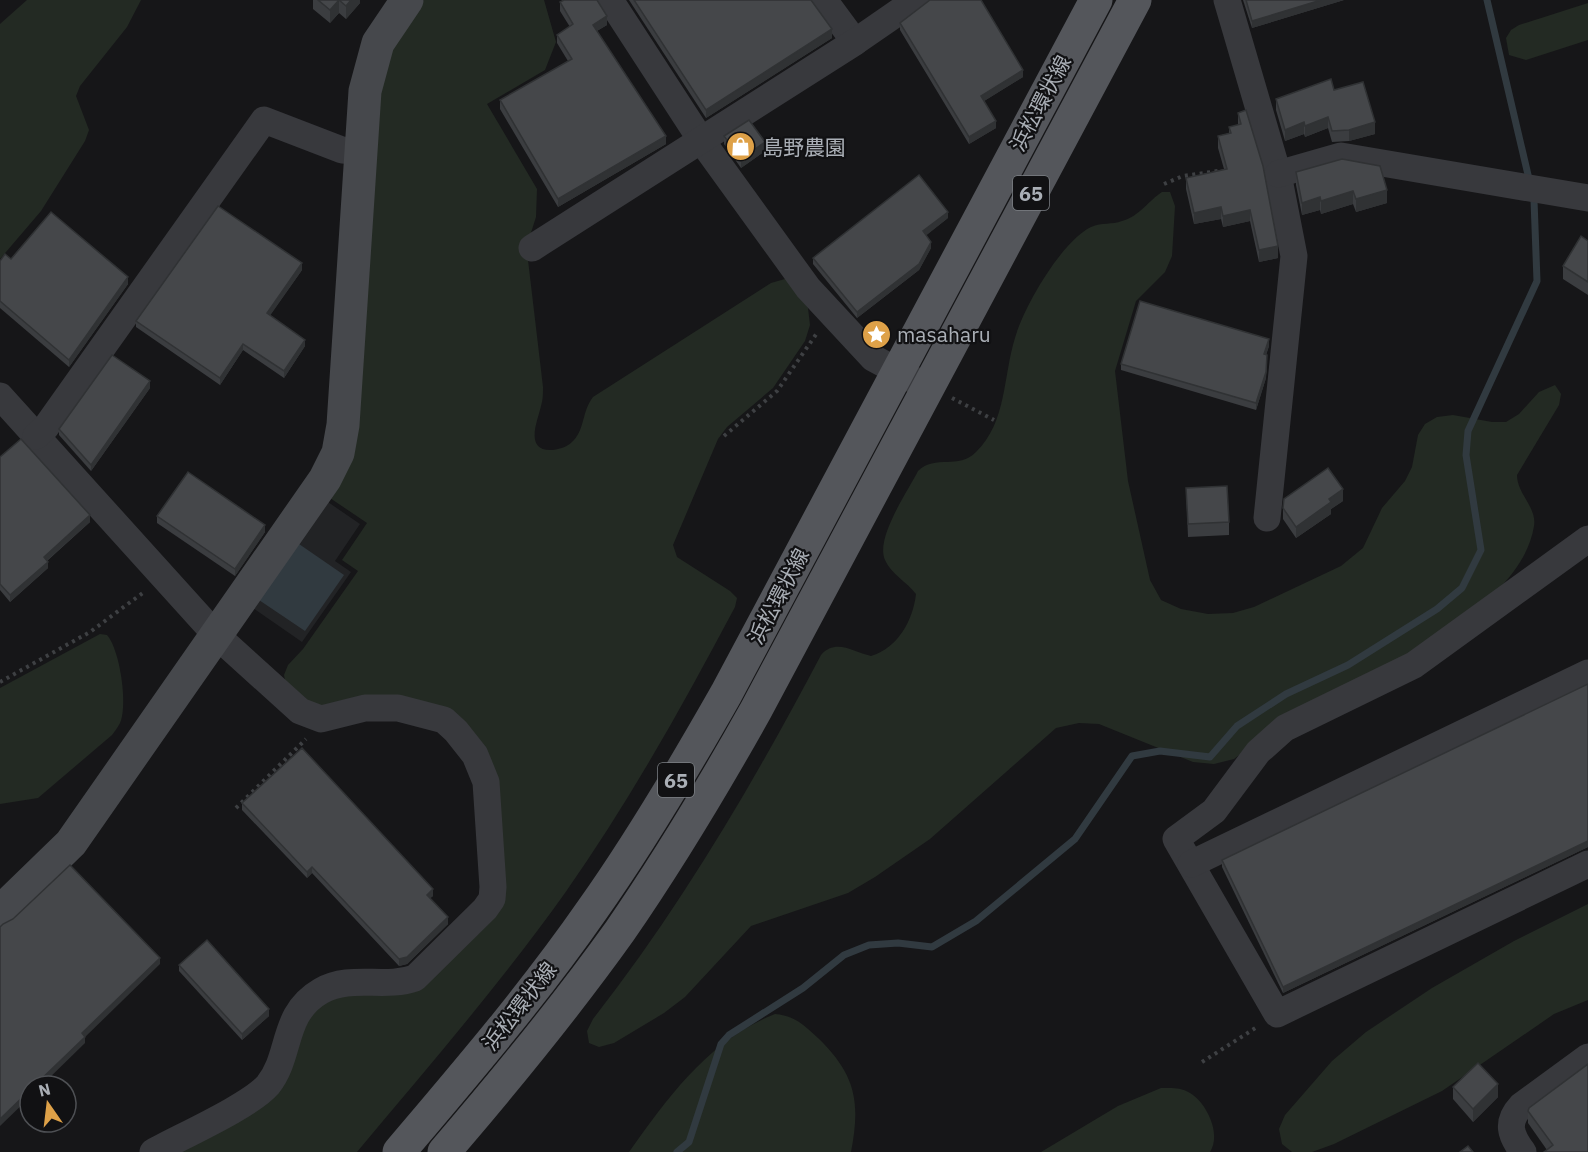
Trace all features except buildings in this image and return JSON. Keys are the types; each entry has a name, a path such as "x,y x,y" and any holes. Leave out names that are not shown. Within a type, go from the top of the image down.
{"main road":[{"name":"浜松環状線","path":"399,1152 523,1002 620,870 706,730 1096,0"},
{"name":"浜松環状線","path":"444,1152 588,974 677,844 756,710 1135,0"}],"street":[{"path":"0,912 71,843 325,479 338,453 343,425 364,91 369,66 382,36 407,0"},
{"path":"610,0 701,140 808,288 873,358 927,387"},
{"path":"824,0 855,42"},
{"path":"532,248 855,42 916,0"},
{"path":"1227,0 1278,174 1294,256 1267,518"},
{"path":"36,436 46,427 264,120 342,150 360,151"},
{"path":"1278,174 1341,156 1588,198"},
{"path":"0,396 216,635 300,711 321,718 382,706 444,720 475,755 486,782 492,899 485,909 415,978 402,982 352,981 335,984 313,997 296,1015 288,1030 275,1071 261,1092 153,1152"},
{"path":"1588,539 1414,665 1375,686 1300,720 1270,739 1214,811 1176,839 1277,1014 1588,864"},
{"path":"1191,864 1588,673"},
{"path":"1523,1152 1510,1129 1512,1116 1521,1106 1588,1057"}],"path":[{"path":"1164,184 1183,176 1226,171"},
{"path":"724,436 777,391 803,351 832,314"},
{"path":"927,387 994,420"},
{"path":"0,682 115,616 163,576"},
{"path":"236,808 309,736 314,717"},
{"path":"1202,1062 1277,1014"}],"shaded area":[{"path":"27,0 141,0 127,27 80,86 76,96 89,130 85,141 41,211 0,259 0,24"},
{"path":"424,0 544,0 556,42 545,70 487,104 537,189 536,217 529,239 528,260 543,387 535,434 538,446 553,450 570,444 578,435 589,402 593,397 771,283 785,279 795,285 808,308 810,325 805,341 773,388 727,427 718,439 673,545 677,557 730,591 737,598 735,607 675,717 611,824 565,893 515,959 357,1152 167,1152 254,1105 295,1033 324,998 388,990 499,902 461,726 321,711 286,685 284,675 288,665 303,649 358,571 342,560 367,523 327,496 381,69 415,10"},
{"path":"1588,3 1588,40 1526,60 1509,55 1506,38 1511,30 1519,25"},
{"path":"1162,192 1170,192 1175,206 1172,256 1165,272 1136,301 1115,371 1128,481 1150,580 1161,600 1181,609 1208,614 1233,613 1254,607 1341,566 1363,548 1382,508 1405,481 1412,467 1418,435 1425,424 1437,417 1453,415 1492,422 1506,422 1519,414 1539,392 1555,385 1561,394 1559,405 1517,475 1520,488 1533,513 1534,526 1526,552 1510,576 1490,598 1438,637 1251,746 1234,759 1214,764 1193,762 1099,724 1079,723 1056,728 930,839 875,877 848,893 751,926 685,997 664,1013 614,1043 599,1047 589,1043 587,1031 593,1019 626,976 687,887 743,796 821,655 833,647 839,647 871,656 889,647 908,623 916,594 891,570 885,560 883,551 888,527 918,471 932,463 962,460 969,457 986,440 999,413 1015,338 1027,309 1045,276 1080,234 1095,225 1128,219"},
{"path":"325,500 360,524 335,561 351,572 302,642 250,606"},
{"path":"299,544 344,575 305,631 259,600"},
{"path":"100,634 107,635 112,642 119,665 123,691 120,723 112,735 38,798 0,804 0,688"},
{"path":"1588,904 1588,1000 1554,1014 1442,1091 1334,1144 1312,1152 1292,1152 1282,1144 1279,1129 1285,1115 1332,1061 1366,1032 1432,988 1514,941"},
{"path":"775,1014 794,1019 808,1029 830,1051 847,1076 855,1103 851,1152 629,1152 659,1110 710,1054 751,1025"},
{"path":"1161,1088 1183,1090 1202,1103 1213,1128 1213,1145 1210,1152 1041,1152 1118,1106"}],"waterway":[{"path":"1487,0 1529,179"},
{"path":"677,1152 689,1142 721,1044 729,1035 803,988 844,955 869,945 898,943 932,947 976,921 1075,839 1132,756 1160,751 1210,757 1237,726 1286,694 1348,665 1437,609 1462,588 1481,550 1466,455 1468,431 1537,281 1534,200"}],"place":[{"name":"島野農園","path":"741,147"},
{"name":"masaharu","path":"876,334"}]}
